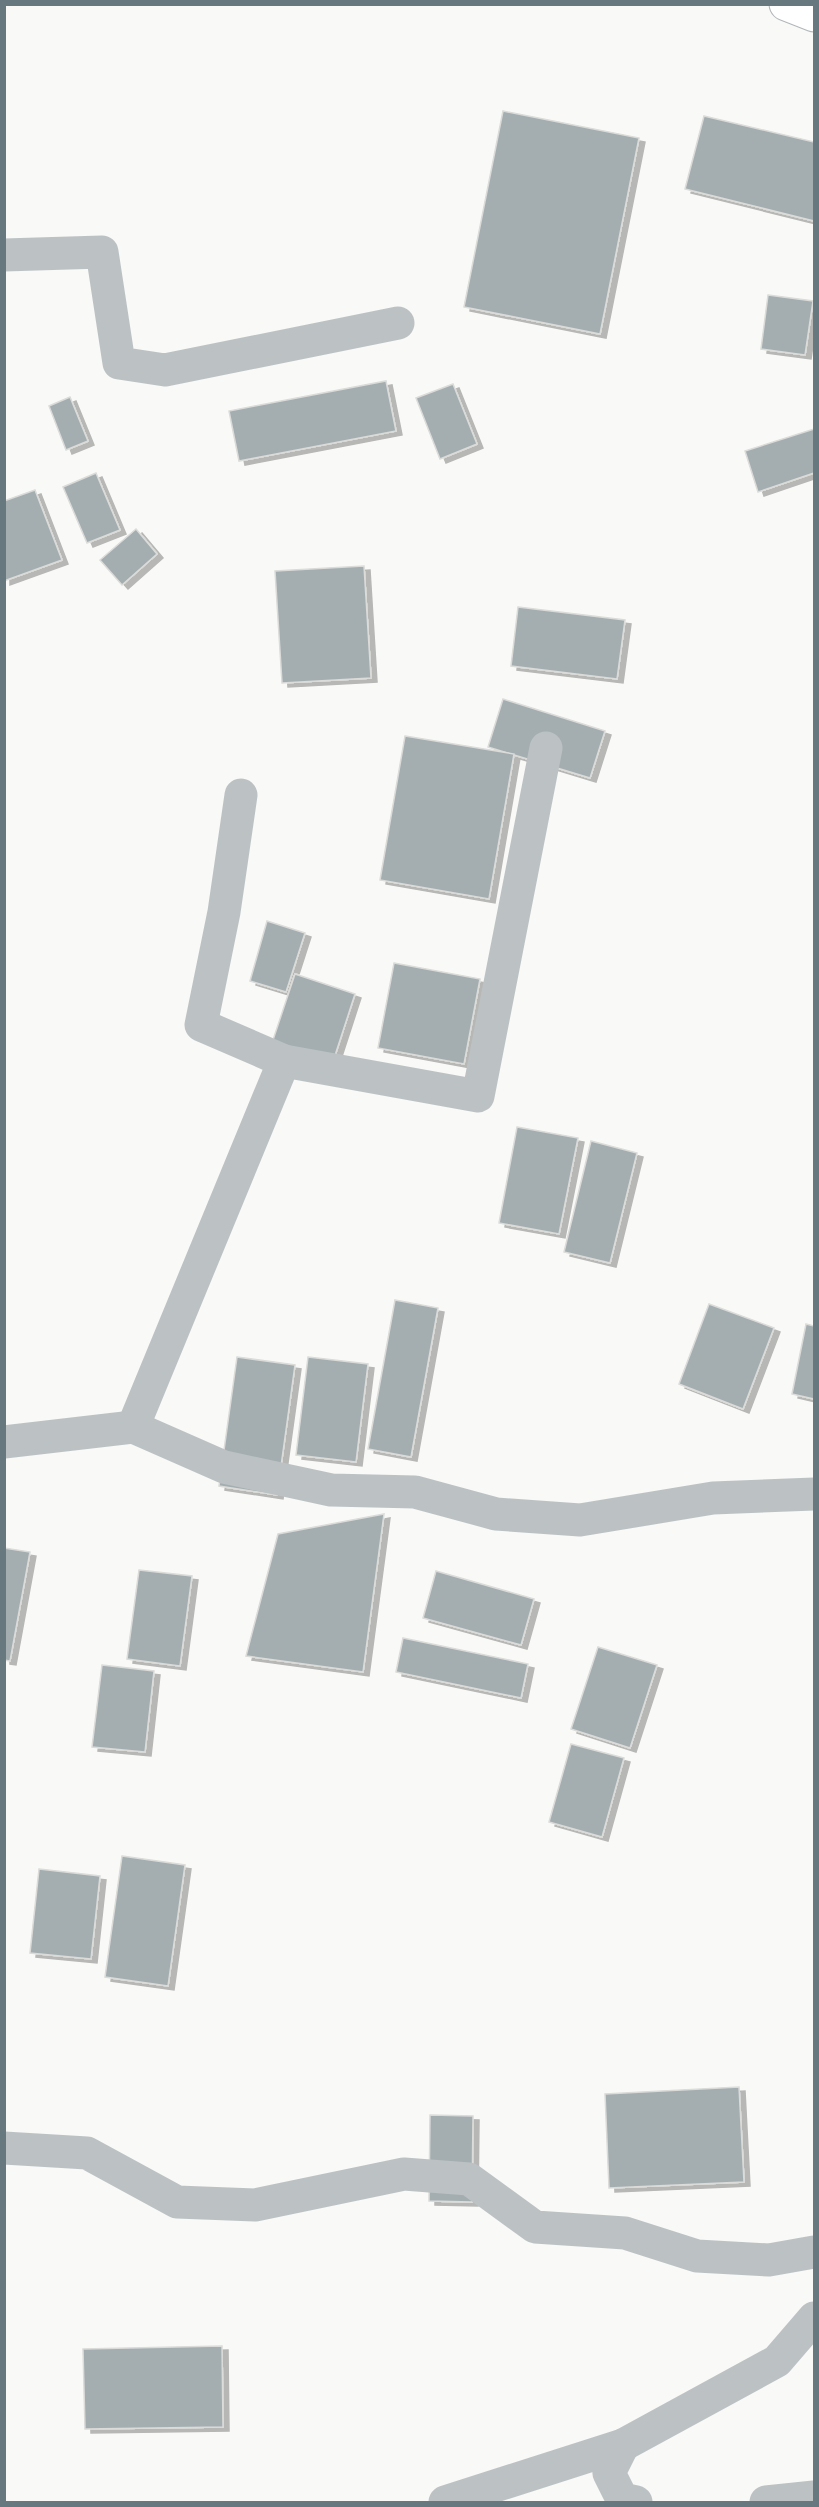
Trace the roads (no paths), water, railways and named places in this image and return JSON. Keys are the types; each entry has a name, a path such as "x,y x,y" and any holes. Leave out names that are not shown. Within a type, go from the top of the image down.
{"main road":[{"path":"786,4 814,15"}],"street":[{"path":"4,255 102,252 119,363 165,370 398,323"},
{"path":"241,795 224,912 201,1025 285,1061 478,1096 546,748"},
{"path":"133,1427 285,1061"},
{"path":"4,1442 133,1427 224,1467 331,1490 415,1492 496,1514 580,1520 713,1498 814,1494"},
{"path":"4,2148 87,2153 177,2202 255,2205 404,2174 469,2179 535,2227 625,2233 697,2256 768,2260 814,2252"},
{"path":"446,2502 623,2445 777,2361 814,2318"},
{"path":"623,2445 609,2473 622,2499 636,2502"},
{"path":"766,2502 814,2497"}]}
